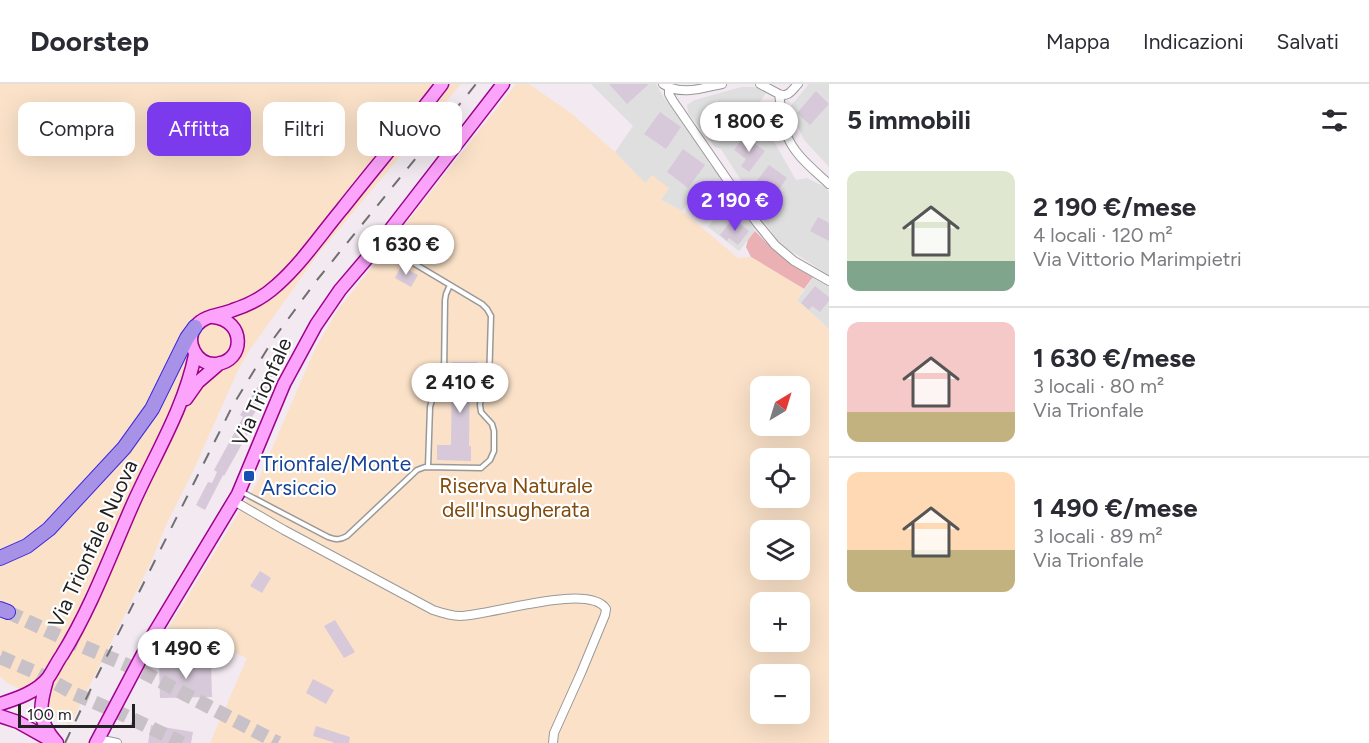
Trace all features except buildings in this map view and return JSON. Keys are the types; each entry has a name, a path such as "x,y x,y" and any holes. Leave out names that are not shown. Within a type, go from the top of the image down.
{"highway":[{"path":"0,558 27,546 44,534 118,455 152,409 187,338 195,327"}],"main road":[{"path":"213,317 226,320 234,328 237,336 237,348 234,354 228,360 220,363 207,363 195,355 190,341 195,327 206,318 234,310 258,299 287,276 442,84"},
{"name":"Via Trionfale","path":"98,742 153,636 237,496 284,384 305,343 334,298 380,243 503,84"},
{"name":"Via Trionfale Nuova","path":"0,704 32,691 46,680 73,637 92,601 132,506 179,407 195,355"},
{"name":"Via Trionfale Nuova","path":"179,407 198,382 220,363"},
{"path":"46,680 40,713 46,730 56,743"},
{"path":"0,716 56,743"}],"street":[{"path":"666,86 681,91 723,84"},
{"path":"760,84 783,96 789,94 798,84"},
{"path":"666,86 673,101 770,239 794,261 829,281"},
{"path":"779,94 783,123 790,141 802,158 829,184"},
{"path":"237,496 293,535 433,610 445,614 466,616 547,601 586,599 601,603 606,613 554,733 553,743"},
{"path":"98,742 117,743"}],"lane":[{"path":"237,496 335,540 341,540 417,470 428,467 481,468 490,460 494,452 494,431 492,424 481,412 480,405 481,397 489,383 490,316 487,309 380,243"},
{"path":"428,467 430,407 444,375 445,300 450,285"}],"shaded area":[{"path":"591,84 656,84 710,159 708,163 713,167 715,165 755,231 739,251 708,227 714,219 690,199 682,211 661,200 669,188 645,184 615,152 633,126"},
{"path":"809,84 829,84 829,167 804,140 789,108"},
{"path":"741,87 754,87 766,93 755,109 796,180 807,178 827,188 829,193 829,275 780,244 761,217 749,193 721,149 715,147 688,113 687,105 695,100"},
{"path":"755,231 782,256 813,277 804,289 751,257 746,247"},
{"path":"813,278 829,287 829,329 797,300"}],"green space":[{"path":"0,84 461,84 446,102 357,102 357,156 400,156 318,254 249,351 238,370 151,562 70,725 55,716 36,698 7,683 0,676"},
{"name":"Riserva Naturale dell'Insugherata","path":"516,84 529,84 572,114 615,152 645,183 652,175 669,188 661,200 682,211 738,258 751,257 804,289 797,300 829,329 829,743 210,743 247,658 225,649 155,650 258,481 315,349 337,311 459,156 462,156 462,152"}],"tunnel":[{"path":"8,612 143,672 278,743"},
{"path":"0,657 182,743"}],"railway":[{"path":"65,743 233,405 274,338 317,280 476,84"}],"place":[{"name":"Trionfale/Monte Arsiccio","path":"249,476"}]}
